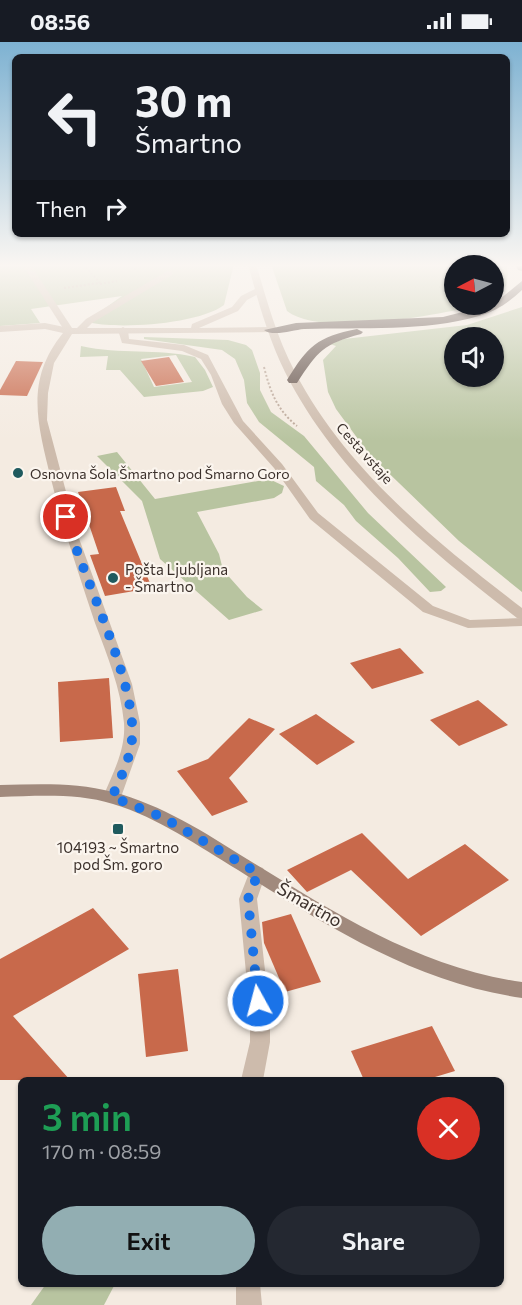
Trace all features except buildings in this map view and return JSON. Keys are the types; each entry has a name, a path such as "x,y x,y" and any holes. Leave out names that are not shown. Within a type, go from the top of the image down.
{"highway":[{"path":"270,330 299,325 404,323"},
{"path":"270,330 302,334 359,332 462,323"},
{"path":"293,380 316,346 337,336 359,332"}],"main road":[{"name":"Šmartno","path":"0,791 65,791 112,797 162,817 340,922 421,962 478,983 522,990"}],"street":[{"path":"68,323 74,331"},
{"path":"86,323 58,345 49,363 43,393 42,420 70,533 106,629 124,684 130,714 132,744 112,797"},
{"path":"178,330 202,323"},
{"name":"Cesta vstaje","path":"268,323 293,380 324,429 398,511 447,558 522,615"},
{"path":"0,329 45,326 74,331 270,330"},
{"path":"123,330 124,341 184,348 205,357 216,375 227,404 240,423 278,466 314,516 428,609 468,624 522,622"},
{"path":"253,1077 260,1042 260,1015 248,899 258,873"},
{"path":"248,1287 249,1305"}],"green space":[{"path":"0,323 40,323 0,326"},
{"path":"92,323 161,323 140,325"},
{"path":"473,323 522,323 522,592 459,541 369,454 336,409 328,392 323,360 336,346 330,344 344,339 444,328 444,387 504,387 504,327 449,327"},
{"path":"144,337 228,340 246,345 252,350 260,373 260,390 271,412 304,436 368,513 446,587 441,591 430,592 398,558 356,521 344,505 316,481 314,467 259,422 247,403 244,380 235,359 222,350 144,339"},
{"path":"81,346 181,354 195,357 205,370 213,387 203,391 144,397 120,370 106,370 108,356 80,357","holes":["176,355 192,382 154,387 141,359"]},
{"path":"117,452 155,499 269,479 284,486 282,493 274,498 197,512 219,554 223,570 247,597 263,610 229,620 160,559 142,501 97,456"},
{"path":"44,1287 113,1287 104,1305 31,1305"}],"place":[{"name":"Osnovna Šola Šmartno pod Šmarno Goro","path":"18,473"},
{"name":"Pošta Ljubljana - Šmartno","path":"113,578"},
{"name":"104193 ~ Šmartno pod Šm. goro","path":"118,829"}],"route":[{"path":"66,517 124,684 132,723 132,744 112,797 162,817 258,873 248,899 258,1001"}]}
